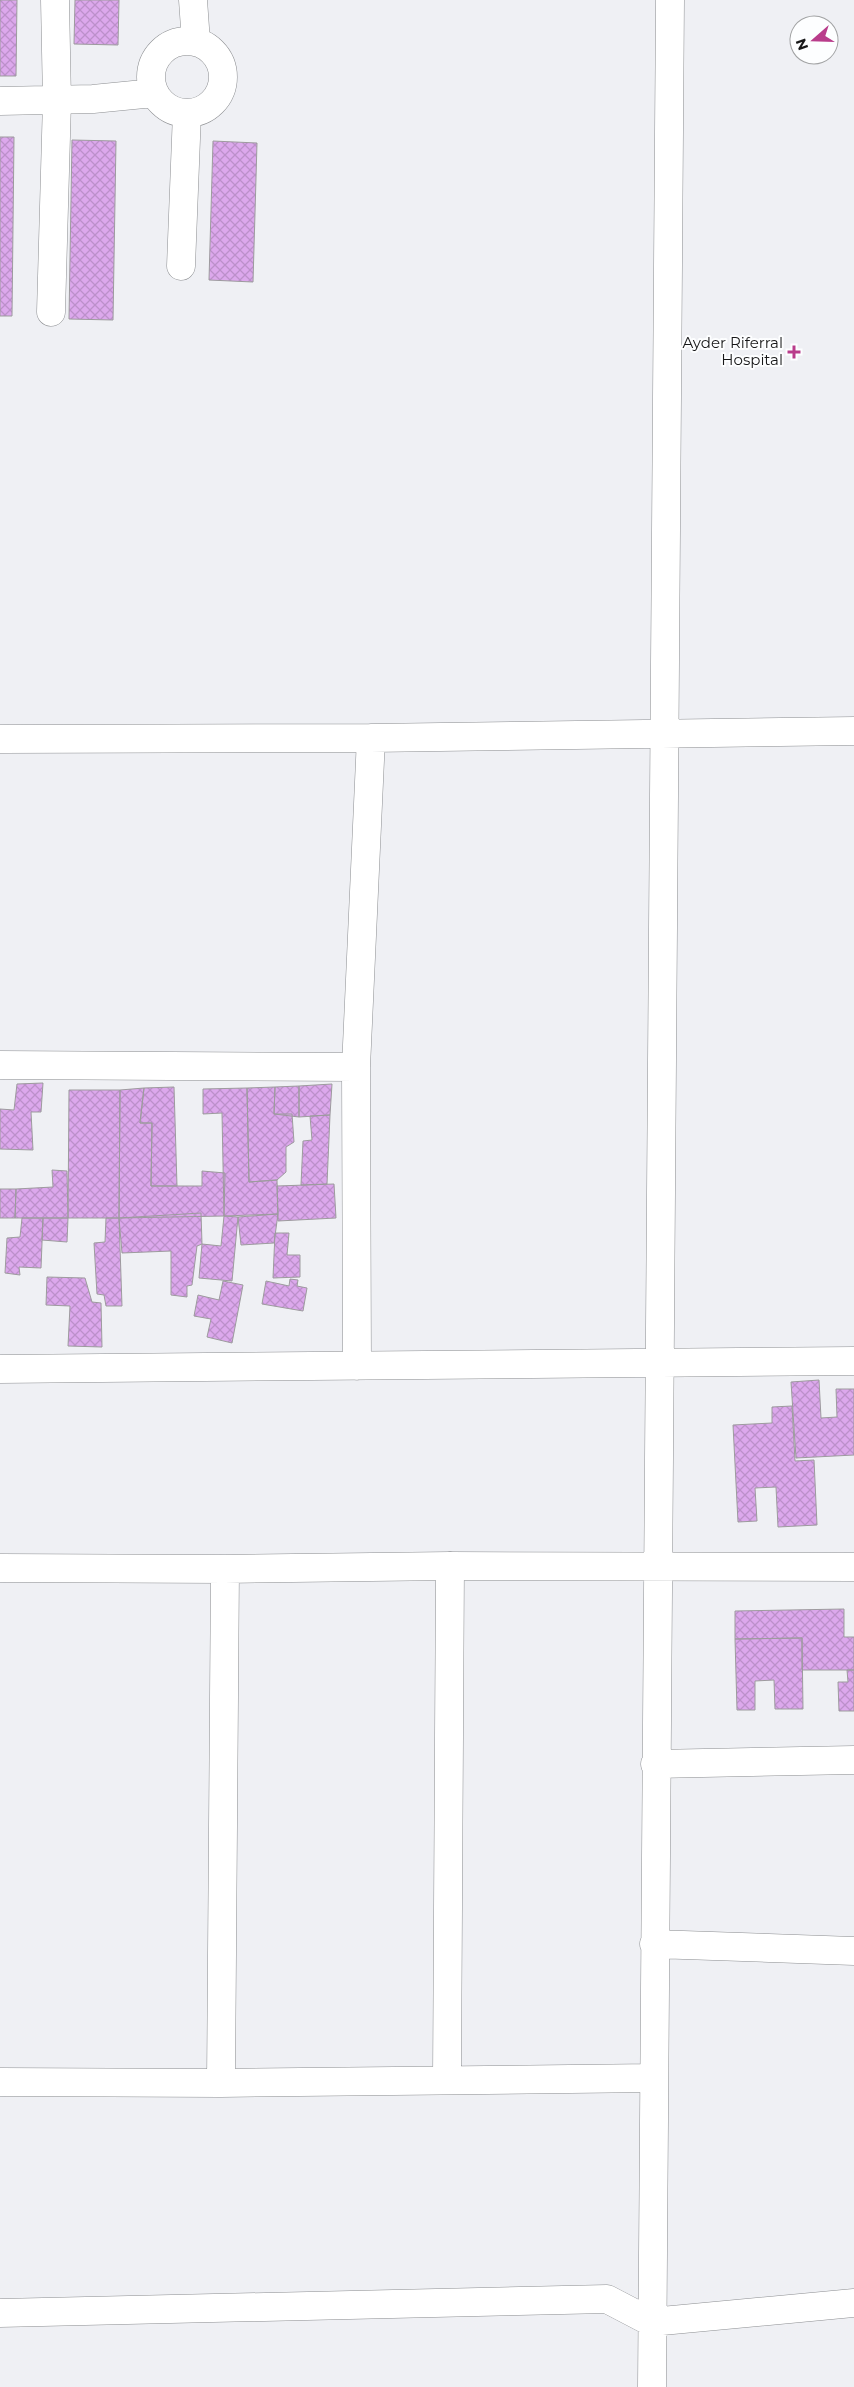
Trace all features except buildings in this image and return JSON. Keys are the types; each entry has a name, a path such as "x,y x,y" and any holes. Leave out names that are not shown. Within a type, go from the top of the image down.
{"street":[{"path":"51,312 56,101 55,0"},
{"path":"193,0 196,42"},
{"path":"652,2387 658,1363 670,0"},
{"path":"175,42 196,42 214,52 222,71 220,91 207,107 187,113 168,108 154,93 150,72 158,54 175,42"},
{"path":"0,101 56,101 126,97 154,93"},
{"path":"181,266 187,113"},
{"path":"0,739 371,738 854,731"},
{"path":"357,1366 356,1067 371,738"},
{"path":"0,1065 356,1067"},
{"path":"0,1369 854,1361"},
{"path":"447,2079 450,1566"},
{"path":"0,1568 854,1567"},
{"path":"221,2083 225,1569"},
{"path":"655,1764 854,1760"},
{"path":"654,1944 854,1951"},
{"path":"0,2082 221,2083 653,2078"},
{"path":"0,2313 607,2299 651,2322 854,2303"}],"place":[{"name":"Ayder Riferral Hospital","path":"794,352"}]}
